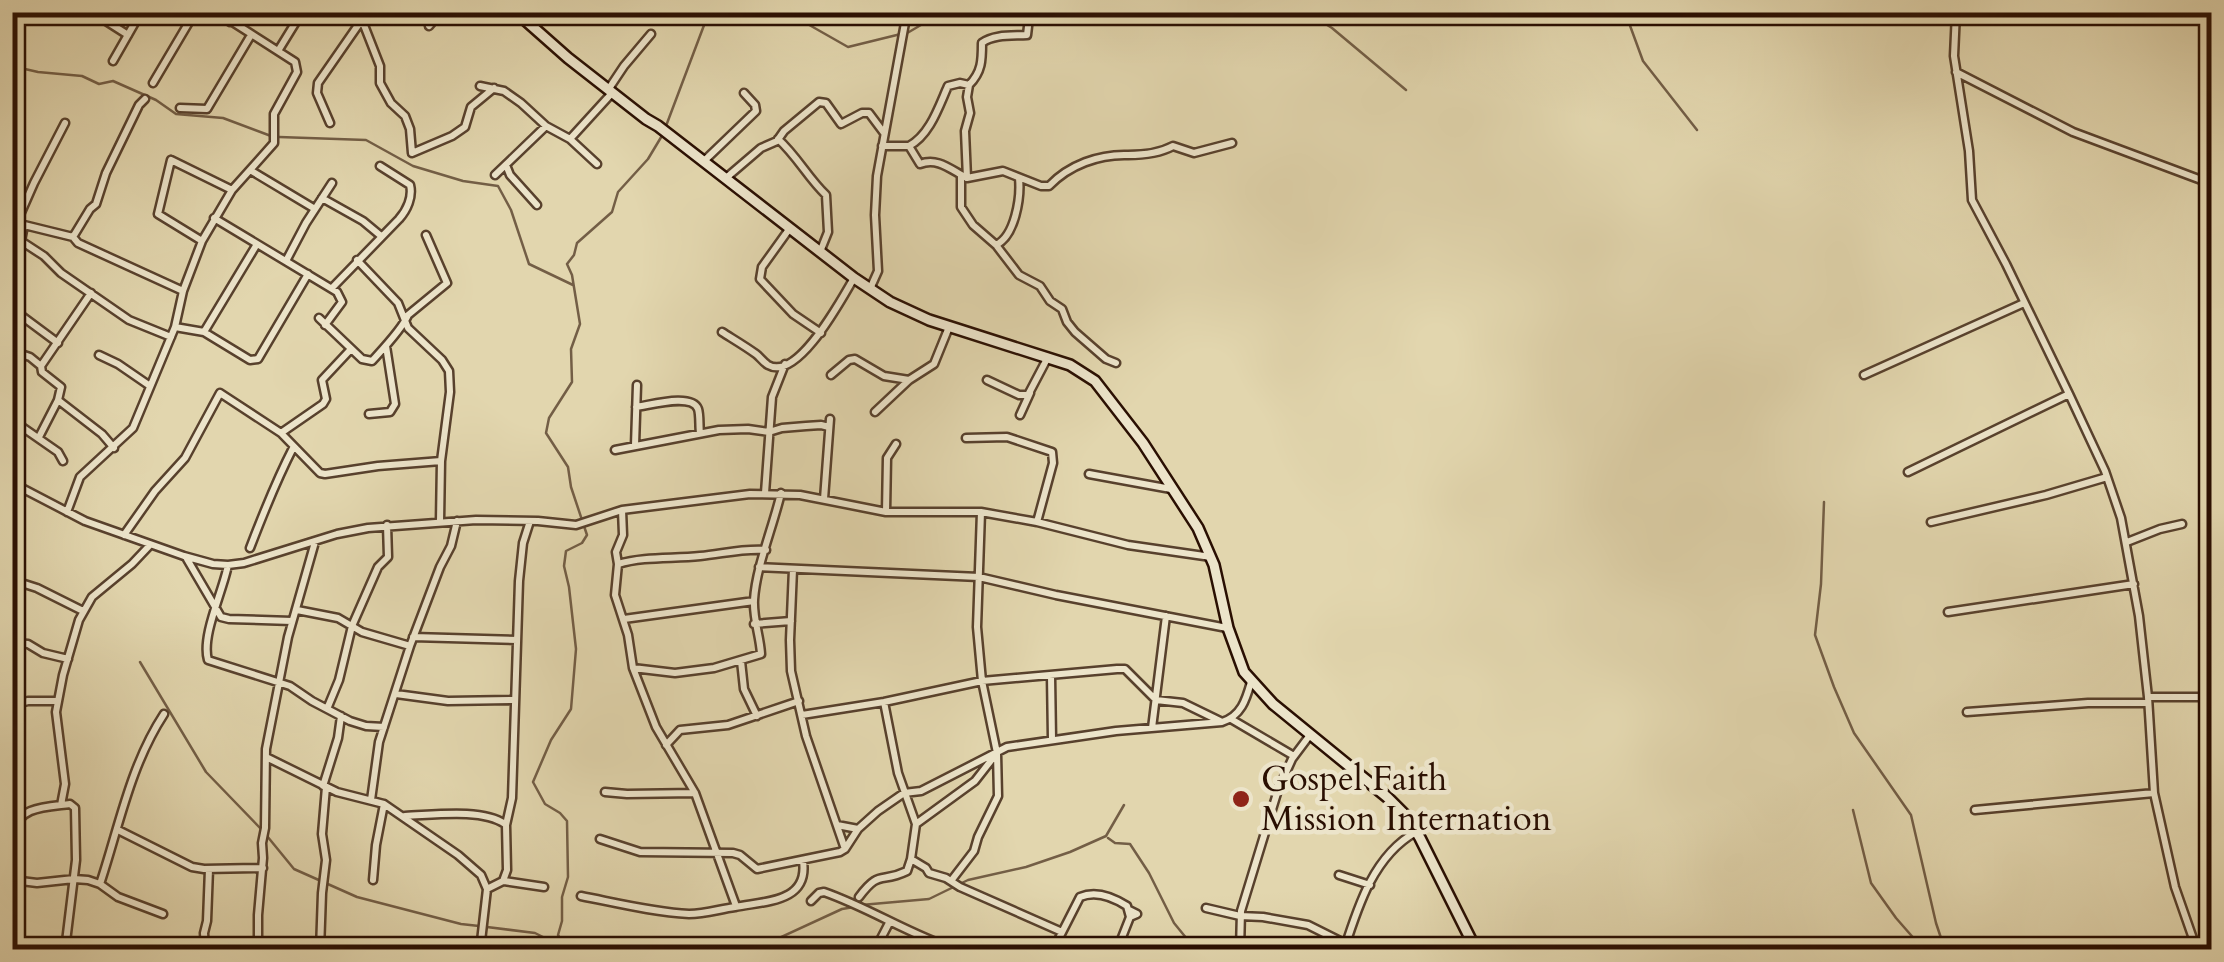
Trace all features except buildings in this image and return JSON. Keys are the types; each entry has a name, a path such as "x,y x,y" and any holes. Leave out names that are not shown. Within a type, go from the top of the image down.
{"main road":[{"path":"520,17 646,120 870,290 905,311 1048,357 1095,381 1143,443 1198,528 1211,556 1239,662 1251,682 1408,818 1476,950"}],"street":[{"path":"92,12 128,35"},
{"path":"113,61 141,12"},
{"path":"154,83 195,12"},
{"path":"68,512 80,477 133,428 175,327 202,241 232,190 274,143 274,114 297,72 295,62 217,12"},
{"path":"230,22 238,12"},
{"path":"278,51 302,12"},
{"path":"429,26 442,12"},
{"path":"520,17 532,12"},
{"path":"870,290 878,271 875,190 907,12"},
{"path":"1027,12 1027,35 995,37 982,43 982,66 969,85 967,97 970,113 964,132 968,159 961,207 1019,274 1040,286 1062,309 1066,322 1106,359 1116,363"},
{"path":"1956,12 1956,72 1970,151 1972,200 2107,477 2127,542 2148,700 2154,793 2175,887 2197,950"},
{"path":"362,16 380,66 380,83 410,128 412,153 466,127 471,107 494,88"},
{"path":"330,123 316,93 318,83 362,16"},
{"path":"570,139 651,34"},
{"path":"180,108 207,109 252,35"},
{"path":"1956,72 2072,132 2212,184"},
{"path":"882,146 909,146 921,137 936,114 945,89 960,83 969,85"},
{"path":"480,86 504,91 597,164"},
{"path":"704,161 756,111 744,93"},
{"path":"73,237 96,204 138,105 146,100"},
{"path":"726,178 822,102 841,124 869,113 884,134"},
{"path":"58,343 15,311 14,274 21,241 19,216 65,122"},
{"path":"495,175 546,126"},
{"path":"778,139 826,195 828,232 820,252"},
{"path":"909,146 920,164 940,162 964,177 1003,172 1049,186 1078,163 1110,156 1141,157 1174,146 1194,152 1232,143"},
{"path":"202,241 158,214 170,159 232,190"},
{"path":"506,165 510,175 537,204"},
{"path":"332,288 404,213 410,186 380,166"},
{"path":"250,170 315,209"},
{"path":"996,245 1004,241 1012,226 1021,195 1020,178"},
{"path":"286,260 332,183"},
{"path":"322,198 382,236"},
{"path":"214,218 332,288 342,302 322,321 362,360 369,362 408,315 446,283 426,235"},
{"path":"18,223 73,237 78,243 183,292"},
{"path":"790,228 762,267 760,280 793,314 822,332"},
{"path":"21,241 129,320 171,336"},
{"path":"204,332 257,244"},
{"path":"357,260 402,309 405,323 416,337 449,371 440,522"},
{"path":"175,327 204,332 250,360 258,359 308,274"},
{"path":"722,332 769,365 785,364 822,332 854,278"},
{"path":"41,366 91,292"},
{"path":"1864,375 2024,303"},
{"path":"875,412 909,380 934,364 950,326"},
{"path":"369,414 390,412 394,404 386,346"},
{"path":"280,433 323,404 326,399 322,380 351,349"},
{"path":"12,351 30,357 61,386 39,437"},
{"path":"99,355 150,386"},
{"path":"1020,416 1048,357"},
{"path":"832,376 855,358 884,376 909,380"},
{"path":"765,493 772,398 785,364"},
{"path":"987,380 1019,395 1030,392"},
{"path":"635,445 637,384"},
{"path":"124,535 155,490 185,458 220,393 280,433 315,469 325,474 441,461"},
{"path":"1908,472 2069,394"},
{"path":"636,407 682,399 692,401 697,407 700,434"},
{"path":"58,400 114,448"},
{"path":"12,420 58,452 63,462"},
{"path":"615,450 737,429 770,432 830,423 824,498"},
{"path":"966,438 1007,437 1052,452 1053,463 1037,522"},
{"path":"886,512 887,458 896,444"},
{"path":"244,563 270,492 292,448"},
{"path":"1089,474 1175,490"},
{"path":"1931,522 2107,477"},
{"path":"12,483 124,535 228,566 352,530 388,525 457,521 584,524 622,510 765,493 824,498 886,512 982,512 1128,545 1211,556"},
{"path":"633,668 675,673 714,668 761,654 754,624 754,601 759,567 781,494"},
{"path":"622,510 615,595 633,668 666,745 695,793 736,906"},
{"path":"950,881 974,850 998,796 997,753 982,681 977,627 982,512"},
{"path":"371,800 379,742 413,636 451,546 457,521"},
{"path":"503,881 506,825 512,798 523,543 530,521"},
{"path":"2127,542 2182,524"},
{"path":"327,709 340,680 352,626 378,567 388,557 388,525"},
{"path":"258,950 266,757 292,620 315,542"},
{"path":"61,805 64,784 57,701 83,611 92,597 150,544"},
{"path":"250,548 268,557"},
{"path":"618,564 766,550"},
{"path":"184,556 221,616 292,620"},
{"path":"228,566 205,655 208,660 290,686 360,724 384,727"},
{"path":"759,567 979,577 1228,628"},
{"path":"793,570 790,662 806,736 845,849"},
{"path":"12,580 83,611"},
{"path":"1948,612 2134,584"},
{"path":"624,619 754,601"},
{"path":"296,610 338,618 362,632 410,646"},
{"path":"1152,728 1166,615"},
{"path":"754,624 791,620"},
{"path":"413,636 517,640"},
{"path":"16,643 68,659"},
{"path":"741,661 744,689 758,716"},
{"path":"802,715 982,681 1125,669 1156,700 1201,710 1222,722"},
{"path":"1051,676 1052,738"},
{"path":"600,839 640,852 740,855 757,870 802,861 845,849 858,829 904,793 921,791 1007,746 1231,720 1245,703 1251,682"},
{"path":"396,694 448,700 514,700"},
{"path":"1967,712 2212,696"},
{"path":"12,706 57,701"},
{"path":"666,745 680,730 728,724 799,701"},
{"path":"859,897 878,876 894,877 907,870 916,824 893,755 884,702"},
{"path":"100,884 131,778 164,714"},
{"path":"341,716 324,786 322,834 326,860 320,945 349,950"},
{"path":"1231,720 1294,756"},
{"path":"1240,950 1240,916 1278,790 1294,756 1310,736"},
{"path":"916,824 976,780 997,753"},
{"path":"266,757 346,795 384,804 458,854 481,875 487,888 480,950"},
{"path":"605,792 695,793"},
{"path":"1975,810 2154,793"},
{"path":"12,834 15,818 31,810 70,804 75,808 74,879 65,950"},
{"path":"374,880 384,804"},
{"path":"404,816 464,814 506,825"},
{"path":"838,826 858,829"},
{"path":"118,830 192,867 263,868"},
{"path":"1206,908 1308,925 1345,947 1370,884 1396,844 1416,832"},
{"path":"12,842 13,879 37,883 88,880 118,897 163,914"},
{"path":"911,858 929,873 1062,932"},
{"path":"581,896 660,911 717,911 776,900 792,892 803,877 802,861"},
{"path":"206,950 209,869"},
{"path":"1340,875 1370,884"},
{"path":"487,888 503,881 544,887"},
{"path":"811,902 824,892 957,950"},
{"path":"1053,950 1080,897 1086,894 1109,897 1127,906 1129,914 1117,950"},
{"path":"875,950 889,923"}],"waterway":[{"path":"666,126 709,12"},
{"path":"783,12 848,47 909,32 943,12"},
{"path":"1306,12 1332,28 1406,90"},
{"path":"1625,12 1643,61 1697,130"},
{"path":"12,66 82,76 99,84 113,81 156,100 176,114 223,118 271,136"},
{"path":"568,950 558,935 568,877 567,821 545,804 533,782 551,740 571,709 576,649 564,566 566,551 582,543 587,535 568,467 546,433 549,418 572,382 571,349 580,324 567,264 577,243 612,212 618,192 648,159 663,134"},
{"path":"279,137 366,140 413,166 463,181 498,186 511,210 529,264 573,285"},
{"path":"1824,502 1815,635 1854,733 1911,815 1945,950"},
{"path":"140,662 206,772 262,830"},
{"path":"861,905 929,899 968,880 1070,852 1106,836 1124,805"},
{"path":"1853,810 1871,883 1924,950"},
{"path":"267,836 294,869 357,897 479,926"},
{"path":"1108,838 1130,844 1174,923 1196,950"},
{"path":"753,950 854,907"},
{"path":"487,927 535,933 565,948"},
{"path":"583,950 601,950"}],"place":[{"name":"Gospel Faith Mission Internation","path":"1241,799"}]}
